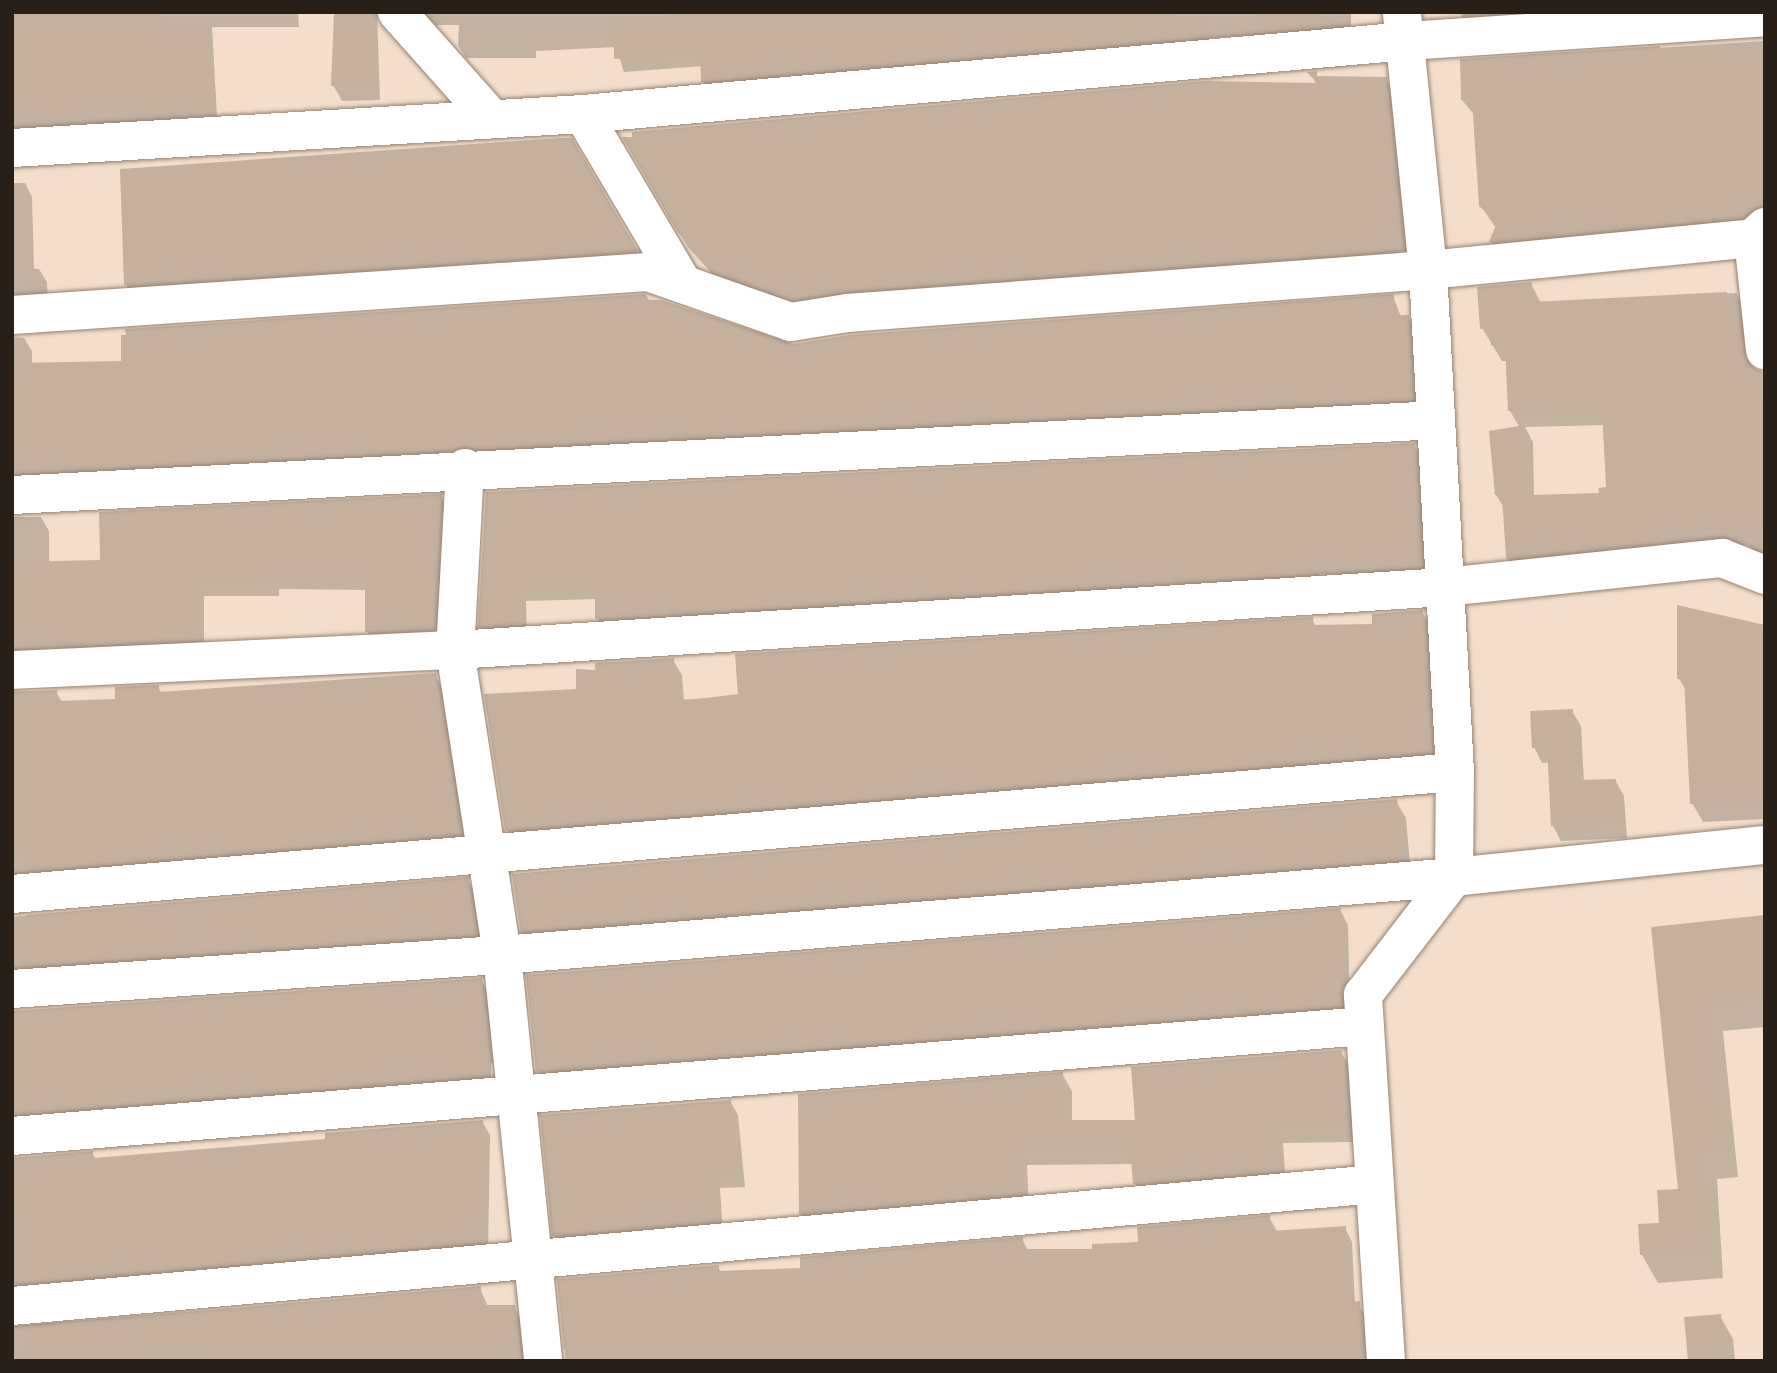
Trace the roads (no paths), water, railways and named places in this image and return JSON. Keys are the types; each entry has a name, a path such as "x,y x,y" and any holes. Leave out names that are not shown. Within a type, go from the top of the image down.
{"street":[{"path":"397,12 492,119"},
{"path":"12,148 583,114 1404,27 1765,17"},
{"path":"1386,1361 1363,995 1454,877 1455,772 1428,270 1404,27"},
{"path":"583,114 683,284"},
{"path":"12,316 648,272 791,322 847,313 1428,270 1759,233 1765,350"},
{"path":"12,495 465,468 1436,420"},
{"path":"465,468 455,650 488,854 520,1097 543,1361"},
{"path":"12,670 455,650 1445,587 1722,558 1765,575"},
{"path":"12,894 1455,772"},
{"path":"12,989 502,955 1454,877 1765,845"},
{"path":"12,1136 520,1097 1365,1026"},
{"path":"12,1306 1375,1184"}]}
